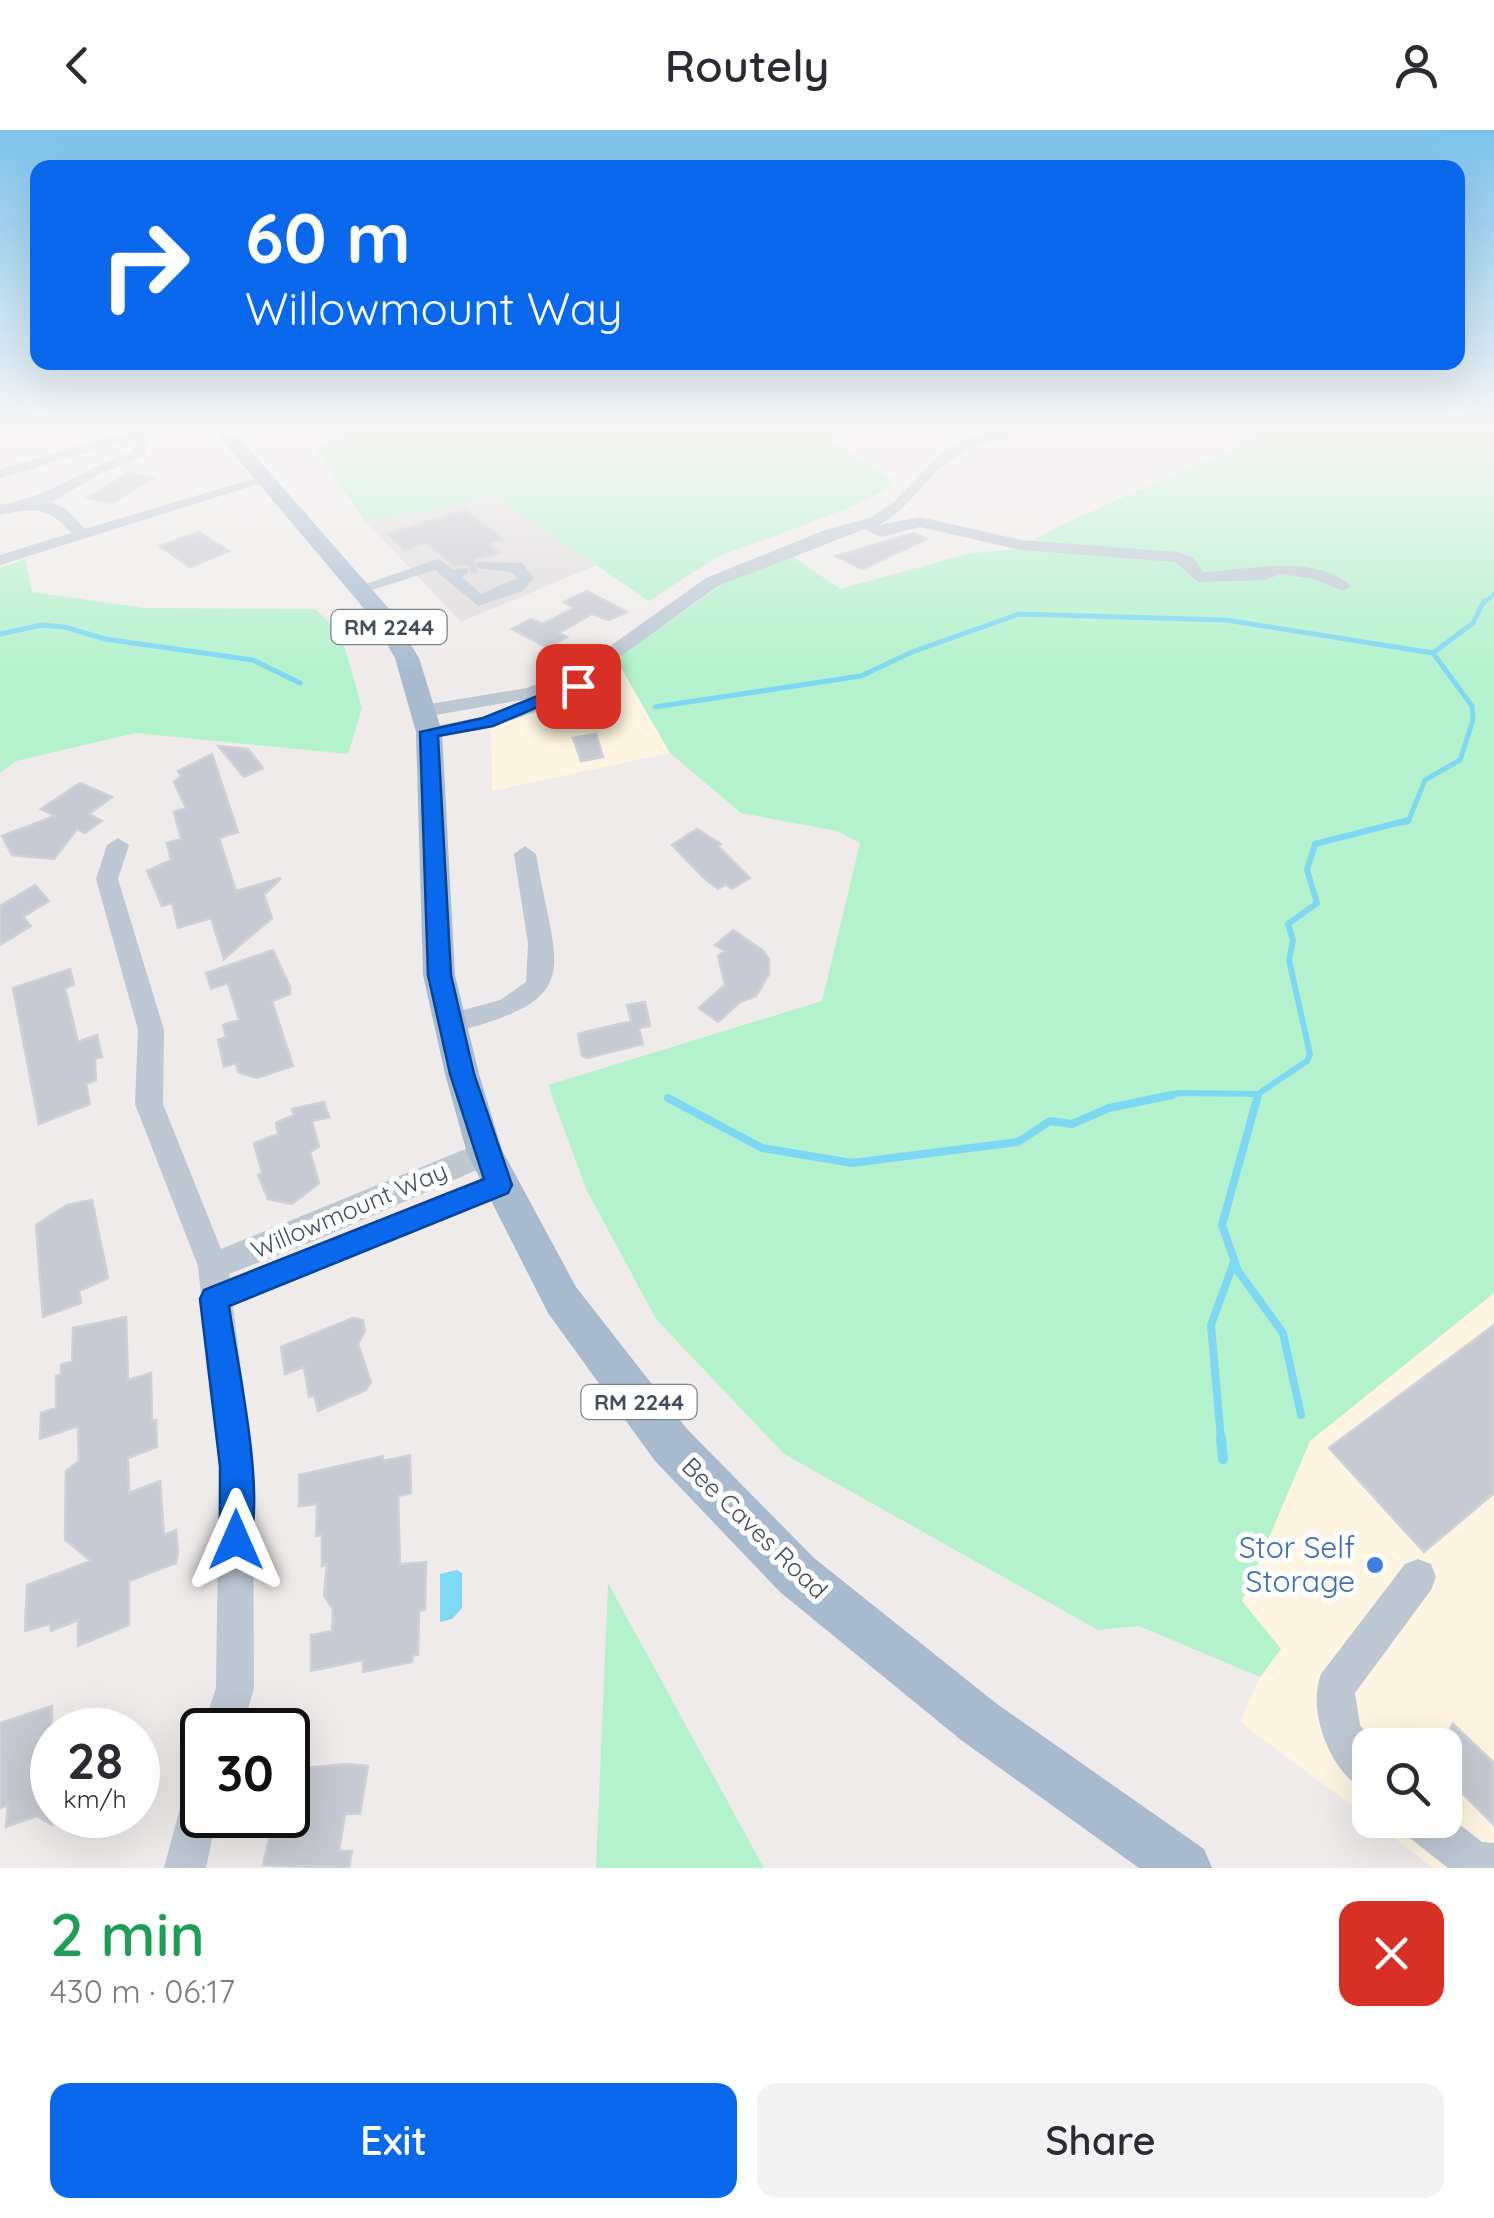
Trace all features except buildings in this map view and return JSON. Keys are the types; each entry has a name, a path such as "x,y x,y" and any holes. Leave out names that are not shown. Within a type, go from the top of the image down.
{"main road":[{"name":"Bee Caves Road","path":"289,508 382,615 407,658 427,721 440,975 450,1023 492,1169 562,1300 671,1445 797,1575 979,1722 1184,1868"}],"street":[{"path":"22,508 41,542"},
{"path":"49,508 78,531"},
{"path":"0,550 41,542 152,508"},
{"path":"427,721 487,722 544,702 578,686 592,668 712,582 831,532 863,524 892,508"},
{"path":"863,524 881,532 920,522 1021,545 1178,557 1188,561 1198,576 1264,574 1280,569 1318,575 1343,586"},
{"path":"0,560 41,542"},
{"path":"360,590 438,564 456,574 478,601 526,578 516,566 483,565"},
{"path":"118,845 106,879 151,1030 149,1104 213,1266 236,1466 235,1688 229,1708"},
{"path":"450,1023 503,1008 535,990 541,981 542,959 525,854"},
{"name":"Willowmount Way","path":"213,1266 492,1169"},
{"name":"Willowmount Way","path":"214,1299 492,1169"},
{"path":"1352,1748 1341,1732 1336,1688 1418,1577"},
{"path":"185,1868 192,1838"},
{"path":"1444,1838 1474,1862 1494,1864"}],"shaded area":[{"path":"438,508 512,508 596,565 461,622 365,521"},
{"path":"616,659 670,753 492,791 491,725 554,701"},
{"name":"Stor Self Storage","path":"1494,1293 1494,1868 1433,1868 1394,1838 1462,1838 1462,1728 1352,1728 1352,1806 1240,1722 1260,1677 1281,1649 1242,1601 1310,1441"}],"green space":[{"path":"356,508 438,508 365,521"},
{"path":"512,508 849,508 717,557 649,601"},
{"path":"1099,508 1494,508 1494,1293 1310,1441 1242,1601 1281,1649 1260,1677 1139,1626 1098,1630 784,1454 656,1319 586,1189 548,1085 822,1001 860,843 837,831 741,813 670,753 616,659 723,584 792,556 840,589 971,553 1018,549"},
{"path":"25,559 32,592 144,608 315,609 341,634 362,708 348,754 135,733 16,761 0,773 0,568"},
{"path":"608,1583 764,1868 596,1868"}],"water":[{"path":"457,1570 462,1573 462,1608 452,1619 440,1622 440,1574"}],"waterway":[{"path":"1483,604 1494,594"},
{"path":"1433,653 1473,623 1484,601"},
{"path":"655,707 861,676 912,652 1019,614 1226,620 1433,653"},
{"path":"0,634 41,625 65,627 105,639 253,660 300,683"},
{"path":"1409,820 1425,780 1460,760 1473,720 1472,706 1433,653"},
{"path":"1160,1097 1180,1093 1258,1094 1307,1061 1310,1054 1289,960 1293,940 1288,924 1317,903 1307,870 1315,844 1409,820"},
{"path":"1400,823 1409,820"},
{"path":"668,1098 762,1148 852,1163 1018,1142 1050,1121 1072,1124 1109,1108 1172,1095"},
{"path":"1258,1095 1222,1225 1238,1271 1283,1333 1301,1415"},
{"path":"1221,1440 1211,1325 1234,1262"},
{"path":"1221,1438 1223,1459"}],"place":[{"name":"Stor Self Storage","path":"1375,1565"}],"route":[{"path":"236,1540 236,1466 214,1299 499,1185 485,1153 462,1074 440,975 429,732 487,722 578,686"}]}
